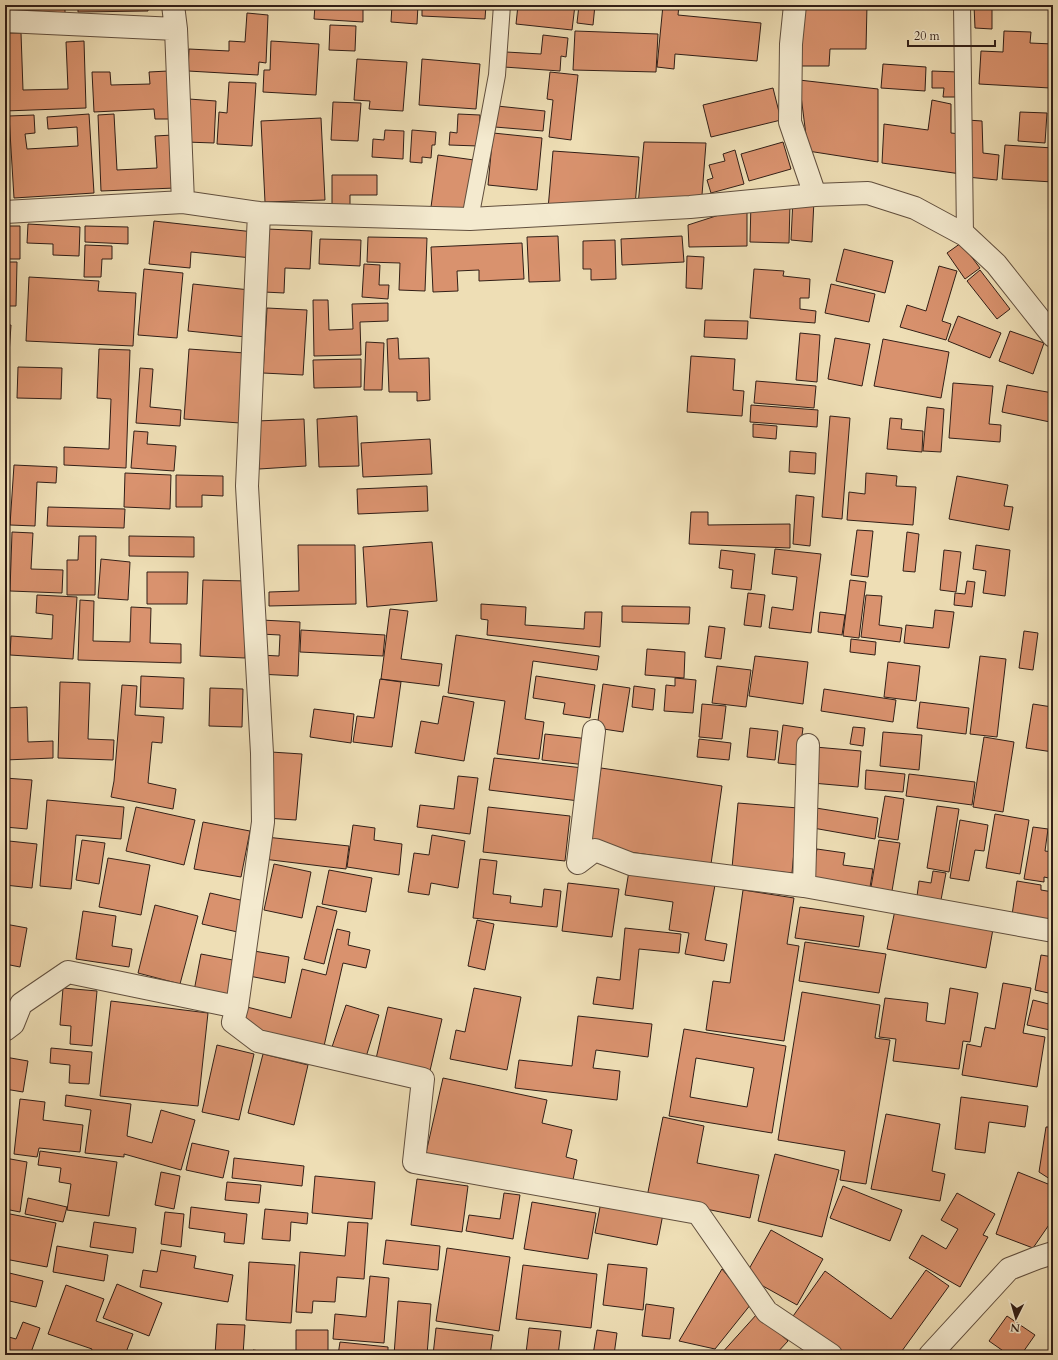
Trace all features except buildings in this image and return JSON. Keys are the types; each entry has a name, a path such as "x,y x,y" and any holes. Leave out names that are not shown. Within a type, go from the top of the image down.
{"street":[{"path":"173,5 176,29 183,202"},
{"path":"795,5 791,44 790,122 814,194"},
{"path":"5,21 176,29"},
{"path":"5,212 183,202 259,214 470,219 690,207 814,194 868,193 915,208 965,235 996,264 1053,336"},
{"path":"259,214 247,486 262,753 263,822 237,1006 233,1022 258,1041 423,1079 414,1162 698,1214 767,1312 831,1355"},
{"path":"594,731 578,862 595,850 631,864 804,886 1053,931"},
{"path":"804,886 808,744"},
{"path":"5,1030 13,1024 21,1004 68,972 237,1006"},
{"path":"930,1355 1009,1269 1053,1253"}],"lane":[{"path":"470,219 497,75 502,5"},
{"path":"962,5 965,235"}]}
